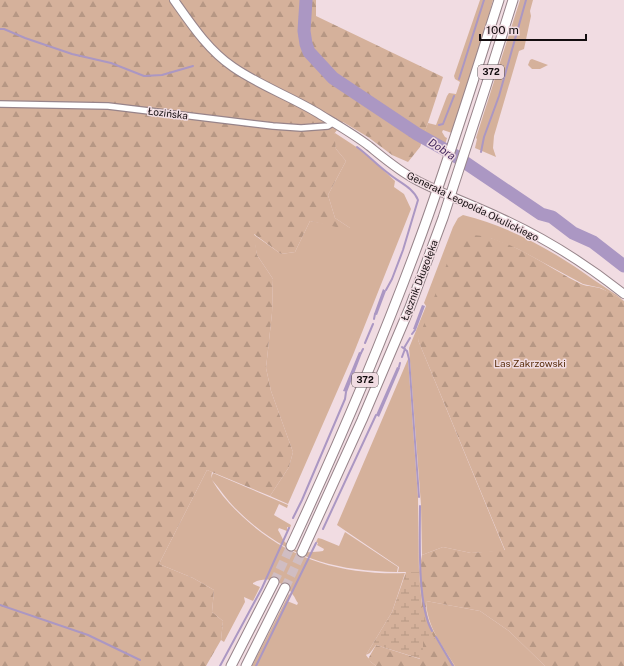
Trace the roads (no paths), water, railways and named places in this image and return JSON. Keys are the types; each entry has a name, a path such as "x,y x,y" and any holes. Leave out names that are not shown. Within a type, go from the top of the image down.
{"main road":[{"name":"Łącznik Długołęka","path":"291,546 335,450 374,359 411,263 437,190 499,0"},
{"name":"Łącznik Długołęka","path":"302,552 359,427 398,335 437,234 513,0"},
{"path":"231,666 274,582"},
{"path":"246,666 285,588"}],"street":[{"name":"Generała Leopolda Okulickiego","path":"174,0 208,45 234,68 334,122 402,172 437,190 501,218 547,242 593,271 624,294"},
{"name":"Łozińska","path":"0,104 108,106 301,128 324,127 334,122"}],"waterway":[{"name":"Dobra","path":"306,0 304,31 306,44 309,52 333,78 417,134 451,153 541,214 552,217 573,233 593,242 624,266"},
{"path":"459,79 484,0"},
{"path":"481,152 484,137 499,96 526,0"},
{"path":"0,29 4,29 25,38 72,54 111,63 144,76 162,75 193,66"},
{"path":"439,125 443,124 454,96"},
{"path":"357,147 384,170 409,188 416,195 418,200 403,250 392,279 386,290"},
{"path":"374,319 375,314"},
{"path":"365,343 373,324"},
{"path":"412,334 415,330"},
{"path":"404,348 410,338"},
{"path":"402,347 407,351 409,359 419,497"},
{"path":"361,353 363,349"},
{"path":"402,357 405,349"},
{"path":"399,367 400,363"},
{"path":"293,518 345,399 346,392"},
{"path":"323,529 376,415"},
{"path":"420,506 420,570 424,605 427,619 432,631"},
{"path":"220,666 262,588 289,528"},
{"path":"256,666 316,543"},
{"path":"0,605 88,635 140,660"},
{"path":"436,637 453,666"}],"tunnel":[{"path":"274,582 291,546"},
{"path":"285,588 302,552"}],"park label":[{"name":"Las Zakrzowski","path":"530,363"}]}
